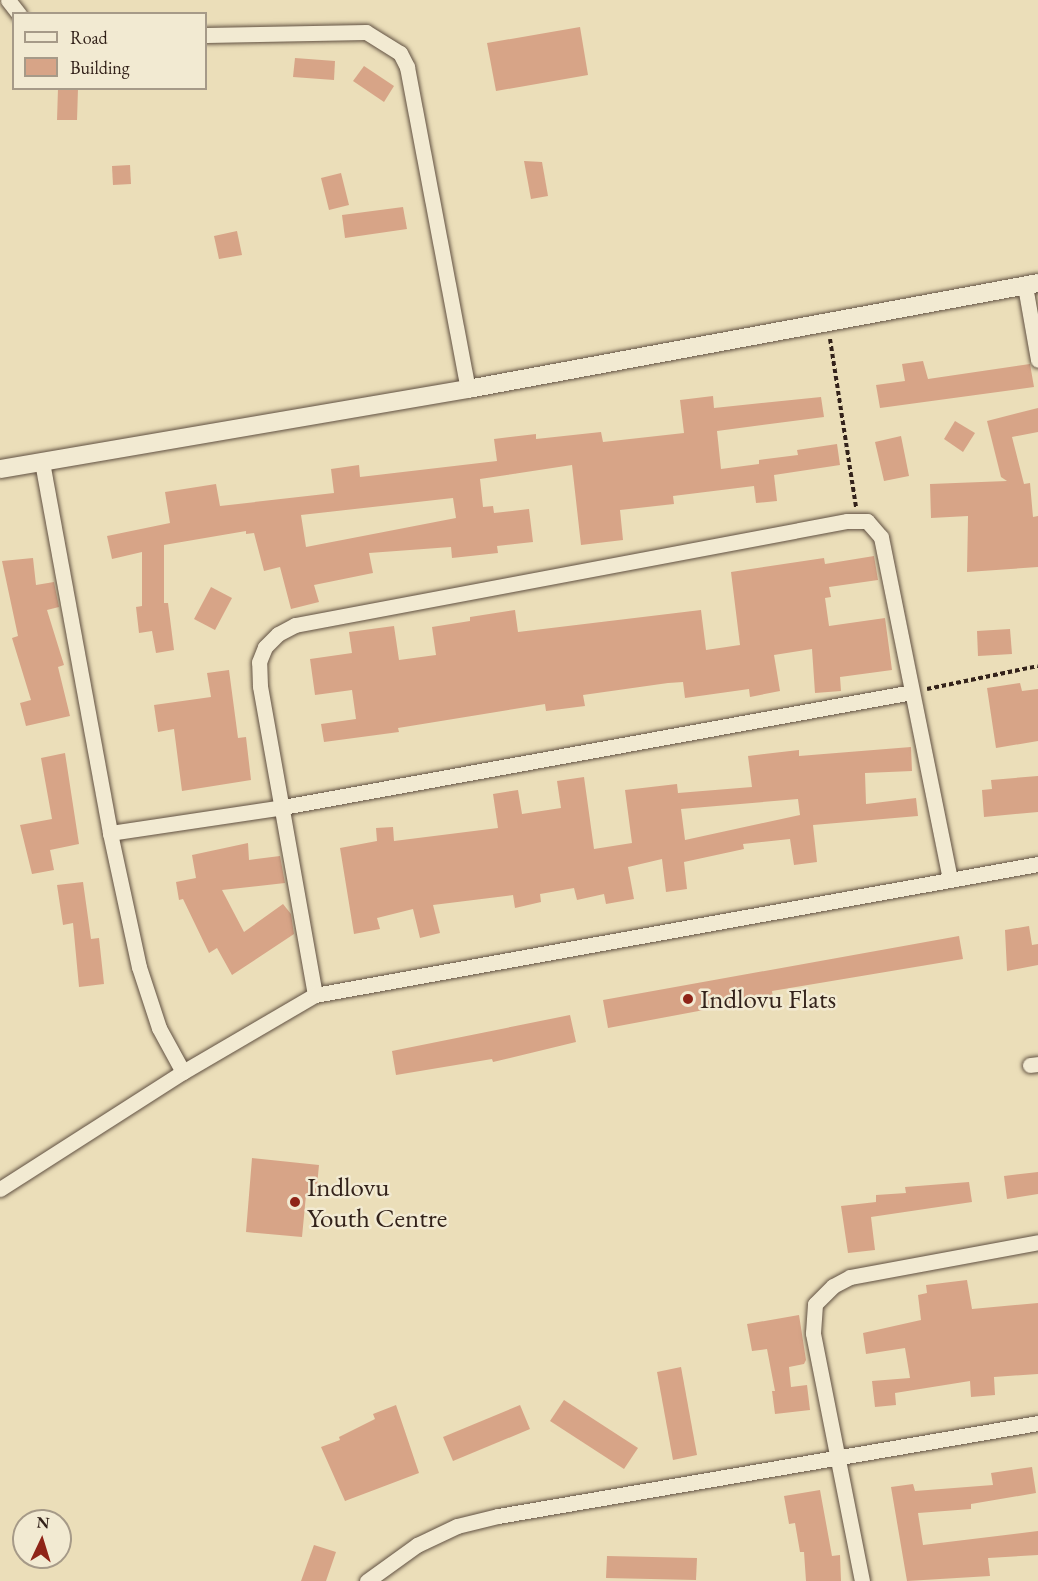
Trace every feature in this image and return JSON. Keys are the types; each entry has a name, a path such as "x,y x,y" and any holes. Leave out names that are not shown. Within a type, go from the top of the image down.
{"street":[{"path":"207,36 366,32 400,53 406,67 468,389"},
{"path":"0,469 468,389 1031,285 1038,360"},
{"path":"42,462 110,833 147,998 183,1072"},
{"path":"315,995 259,662 265,646 295,625 858,519 872,524 882,537 950,879"},
{"path":"110,833 283,807 912,692"},
{"path":"0,1189 183,1072 315,995 1038,864"},
{"path":"862,1581 836,1460 813,1333 815,1304 822,1295 850,1277 1038,1242"},
{"path":"368,1581 417,1545 457,1526 1038,1423"}],"path":[{"path":"827,321 858,519"},
{"path":"912,692 1038,666"}],"building":[{"path":"580,27 588,75 496,91 487,43"},
{"path":"295,58 335,61 334,80 293,77"},
{"path":"364,66 394,86 384,102 353,81"},
{"path":"58,90 78,90 77,120 57,120"},
{"path":"524,161 542,162 548,196 531,199"},
{"path":"130,165 131,184 113,185 112,166"},
{"path":"341,173 349,205 329,210 321,178"},
{"path":"403,207 407,229 345,238 342,215"},
{"path":"237,231 242,255 219,259 214,236"},
{"path":"923,361 928,379 1030,364 1034,387 880,408 876,385 905,381 902,364"},
{"path":"713,396 714,408 821,397 824,417 717,431 721,469 759,464 759,460 798,455 797,450 837,444 840,465 774,475 777,501 756,503 754,486 673,496 674,504 620,510 623,540 581,545 572,465 480,479 483,507 493,506 494,513 529,509 533,542 497,546 498,553 452,558 451,547 369,553 373,573 314,585 319,602 291,609 280,567 264,571 254,533 246,534 246,531 164,545 164,603 168,603 174,650 156,653 152,631 139,633 136,607 142,606 142,552 112,559 107,536 170,523 165,492 216,484 220,506 334,493 331,469 359,465 360,477 497,461 494,439 536,434 536,439 601,432 603,442 684,433 680,400","holes":["453,498 456,518 306,547 301,515"]},
{"path":"1038,408 1038,432 1012,437 1024,484 1030,483 1033,517 1038,516 1038,567 967,572 968,516 931,518 930,484 1007,481 1001,477 987,421"},
{"path":"955,421 975,433 963,452 944,439"},
{"path":"901,436 909,476 884,481 875,442"},
{"path":"874,556 878,580 829,587 831,597 825,598 829,626 885,618 892,670 840,677 841,691 815,693 812,649 774,655 780,691 750,697 749,689 685,698 683,682 668,683 583,695 585,706 546,711 545,704 398,728 399,732 324,742 321,724 356,719 352,690 315,695 310,659 352,653 349,632 394,626 399,660 436,655 432,627 470,621 470,617 515,610 518,632 701,610 706,650 740,645 731,572 824,558 825,564"},
{"path":"33,558 36,585 54,582 59,607 47,610 64,665 58,667 70,716 26,726 20,703 31,700 12,638 18,636 2,561"},
{"path":"211,587 232,598 215,630 194,619"},
{"path":"1010,629 1012,654 978,656 977,631"},
{"path":"229,670 238,738 246,737 251,780 182,791 174,729 158,732 154,705 211,697 207,673"},
{"path":"1020,683 1022,691 1038,689 1038,741 996,748 987,688"},
{"path":"911,747 912,771 865,773 866,804 916,798 918,816 813,825 817,862 794,865 790,839 743,844 744,849 684,862 687,889 666,892 662,859 628,867 634,899 606,904 604,894 577,900 574,888 540,894 541,902 515,908 513,895 433,905 440,933 420,938 413,909 377,918 380,929 354,934 340,848 377,841 376,828 393,827 394,841 498,828 493,794 518,790 522,814 561,808 557,781 584,777 594,849 632,843 625,790 677,784 678,793 752,787 748,756 799,750 799,756","holes":["798,799 800,815 685,840 681,809"]},
{"path":"65,753 79,844 50,850 54,870 32,874 20,825 52,819 41,758"},
{"path":"1038,776 1038,812 984,817 982,790 992,789 991,780"},
{"path":"248,843 249,860 280,856 285,883 222,890 244,932 283,904 291,914 294,934 232,975 217,948 209,953 183,899 179,900 176,882 196,878 192,855"},
{"path":"83,882 91,939 99,938 104,984 79,987 73,923 63,925 57,885"},
{"path":"1029,926 1032,945 1038,944 1038,965 1007,971 1005,930"},
{"path":"959,936 963,959 772,991 773,997 608,1028 603,1000"},
{"path":"570,1015 576,1042 493,1062 492,1059 396,1075 392,1051"},
{"name":"Indlovu Youth Centre","path":"252,1158 319,1165 316,1196 306,1195 302,1237 246,1232"},
{"path":"1038,1172 1038,1194 1007,1199 1004,1176"},
{"path":"969,1182 972,1202 871,1217 875,1250 848,1253 841,1206 876,1202 876,1195 906,1193 905,1187"},
{"path":"967,1280 972,1309 1038,1303 1038,1374 994,1377 995,1395 971,1397 970,1381 895,1393 896,1405 875,1407 872,1381 910,1378 905,1348 866,1354 863,1333 921,1320 918,1295 927,1293 926,1285"},
{"path":"799,1315 806,1360 804,1364 789,1367 791,1387 807,1385 810,1410 775,1414 772,1391 775,1391 767,1349 752,1351 747,1324"},
{"path":"681,1367 697,1455 673,1460 657,1372"},
{"path":"564,1400 638,1448 624,1469 550,1421"},
{"path":"396,1405 419,1473 345,1501 321,1447 340,1440 339,1437 375,1419 373,1414"},
{"path":"520,1405 530,1429 453,1461 443,1437"},
{"path":"1032,1467 1036,1493 971,1504 971,1509 918,1513 923,1545 1038,1531 1038,1555 988,1558 990,1576 907,1581 891,1487 913,1484 915,1491 993,1485 991,1473"},
{"path":"820,1490 832,1556 840,1555 841,1581 806,1581 804,1552 800,1552 795,1523 789,1524 784,1496"},
{"path":"314,1545 336,1552 326,1581 301,1581"},
{"path":"607,1556 697,1558 696,1580 606,1578"}],"place":[{"name":"Indlovu Flats","path":"688,999"},
{"name":"Indlovu Youth Centre","path":"295,1202"}]}
